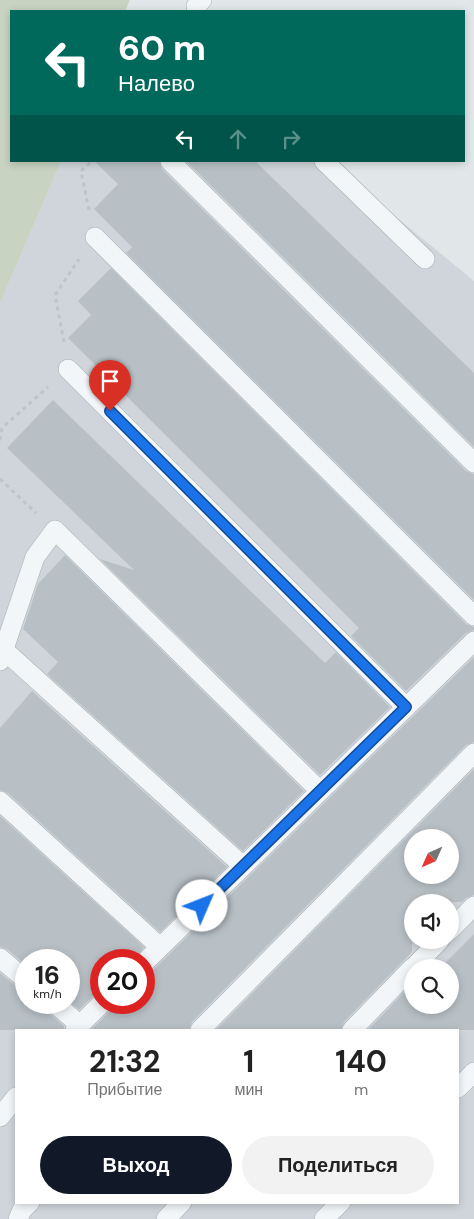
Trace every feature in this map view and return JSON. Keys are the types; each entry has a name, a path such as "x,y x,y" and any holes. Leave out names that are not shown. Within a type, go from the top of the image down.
{"lane":[{"path":"197,10 196,6 202,0"},
{"path":"171,162 474,464"},
{"path":"325,162 424,259"},
{"path":"94,237 474,616"},
{"path":"68,369 406,707"},
{"path":"243,866 2,656 35,556 55,530 320,791"},
{"path":"155,952 474,641"},
{"path":"201,1029 474,753"},
{"path":"0,801 160,947"},
{"path":"459,921 474,906"},
{"path":"422,959 431,949"},
{"path":"0,958 15,971"},
{"path":"353,1029 404,977"},
{"path":"64,1014 77,1028 91,1014"},
{"path":"459,1087 474,1072"},
{"path":"18,1219 22,1210 28,1204"},
{"path":"166,1219 180,1204"},
{"path":"324,1219 339,1204"}],"path":[{"path":"0,440 2,428 68,369 55,295 94,237 81,171 91,162"},
{"path":"0,479 55,530"}],"shaded area":[{"path":"61,162 329,162 474,281 474,1219 0,1219 0,303"}],"green space":[{"path":"0,0 130,0 125,10 10,10 10,162 61,162 0,303"}],"building":[{"path":"95,162 159,162 162,169 466,471 474,474 474,600 126,253 132,247 94,209 118,184"},
{"path":"187,162 256,162 474,373 474,447"},
{"path":"111,268 466,624 474,627 474,630 466,633 406,691 351,636 359,628 68,338 91,315 78,301"},
{"path":"53,400 325,663 336,652 390,707 320,775 100,559 134,570 7,448"},
{"path":"65,555 304,791 243,851 47,674 58,662 23,629 38,584"},
{"path":"474,657 474,742 466,745 192,1022 189,1029 92,1029 107,1014 155,1014 155,968"},
{"path":"32,691 227,867 160,932 8,793 0,790 0,728"},
{"path":"474,769 474,895 459,902 459,894 404,894 404,949 412,949 412,952 344,1022 341,1029 217,1029 404,840 404,884 459,884 459,829 415,829"},
{"path":"0,816 144,947 142,949 90,949 90,999 80,1009 80,949 15,949 15,956 7,949 0,947"},
{"path":"474,934 474,1030 369,1029 404,992 404,1014 459,1014 459,959 449,959"},
{"path":"0,973 15,986 15,1014 50,1014 64,1026 64,1029 0,1030"}],"route":[{"path":"110,411 406,707 202,906"}]}
